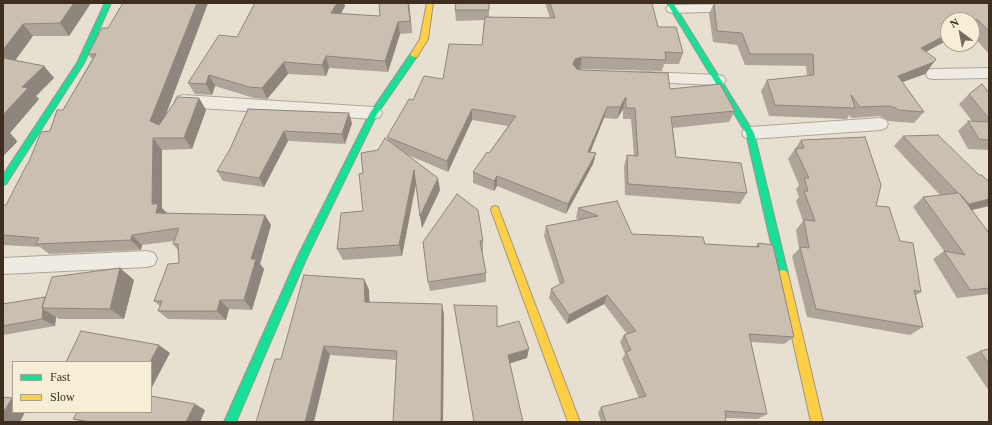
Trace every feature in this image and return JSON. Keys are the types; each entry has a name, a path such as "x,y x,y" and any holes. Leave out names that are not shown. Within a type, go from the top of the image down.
{"street":[{"path":"3,182 80,63 108,3"},
{"path":"230,422 302,256 374,113 424,39 430,3"},
{"path":"672,6 752,8"},
{"path":"672,6 750,133 817,422"},
{"path":"933,74 989,73"},
{"path":"633,77 718,80"},
{"path":"183,102 374,113"},
{"path":"750,133 880,124"},
{"path":"495,210 574,422"},
{"path":"3,266 147,259"}],"building":[{"path":"3,3 74,3 60,23 23,24 3,50"},
{"path":"123,3 197,3 150,121 159,125 178,97 199,98 184,138 153,138 152,204 158,204 156,213 265,215 251,259 256,259 244,300 220,300 217,311 158,311 162,301 154,301 168,264 179,263 178,244 173,244 179,228 132,235 131,240 36,244 39,238 3,235 3,205 6,205 28,164 41,132 50,131 57,110 63,110 96,54 88,54 102,28 108,28"},
{"path":"255,3 337,3 331,13 380,16 379,3 408,3 410,21 398,22 385,61 326,56 322,65 284,62 262,88 249,87 209,75 206,84 188,83 219,35 237,37"},
{"path":"456,3 489,3 489,10 455,10"},
{"path":"550,3 652,3 658,27 676,27 683,53 665,52 666,60 582,57 575,59 573,64 577,69 582,70 668,73 670,89 720,84 735,111 671,117 676,157 741,163 747,193 628,184 627,155 638,156 635,108 626,108 626,97 620,107 607,107 588,152 596,153 568,204 497,176 494,181 473,172 516,116 472,109 447,161 387,137 409,99 413,100 424,76 443,79 449,44 482,45 485,17 555,18"},
{"path":"714,3 989,3 989,31 980,22 980,12 940,12 940,38 921,48 936,59 934,62 898,76 924,112 898,110 889,106 860,107 851,95 855,108 775,105 767,80 814,75 813,54 750,54 742,33 717,31"},
{"path":"3,58 44,66 22,87 28,88 3,115"},
{"path":"982,84 989,93 989,119 969,94"},
{"path":"248,109 349,113 342,134 284,131 259,178 217,171 230,149"},
{"path":"968,121 989,122 989,140 979,139"},
{"path":"938,135 979,175 982,175 989,182 989,199 969,204 959,193 989,233 989,288 970,290 944,251 965,255 923,197 958,193 903,136"},
{"path":"865,137 881,185 876,206 889,207 900,241 913,243 921,292 914,290 923,327 816,309 800,247 809,248 804,220 815,221 804,191 808,191 804,178 809,178 795,149 804,148 801,140"},
{"path":"385,138 438,178 420,216 414,170 399,245 337,249 341,213 363,211 359,174 363,173 361,153 378,150"},
{"path":"457,194 478,210 483,241 480,241 486,273 428,282 423,242"},
{"path":"617,201 632,234 703,237 705,244 759,247 758,243 773,245 794,337 749,334 767,414 725,411 726,422 606,422 601,407 646,396 626,352 631,350 624,335 636,331 607,295 569,315 551,289 564,282 546,226 598,216 578,208"},
{"path":"120,268 110,309 42,308 52,277"},
{"path":"304,275 364,279 365,302 442,304 441,422 393,422 397,351 324,346 305,422 256,422 275,359 281,359"},
{"path":"45,297 42,308 42,319 3,326 3,304"},
{"path":"454,305 497,306 497,327 519,321 529,349 508,355 523,422 474,422"},
{"path":"81,331 159,345 151,361 66,361"},
{"path":"989,349 989,364 980,351"},
{"path":"152,396 195,404 186,422 91,422 73,419 76,413 152,413"},
{"path":"3,397 12,398 3,413"}],"traffic: fast":[{"path":"3,182 80,63 108,3"},
{"path":"670,3 750,133 783,274"},
{"path":"230,422 303,256 374,113 414,55"}],"traffic: slow":[{"path":"414,55 424,39 430,3"},
{"path":"495,210 574,422"},
{"path":"783,274 817,422"}]}
